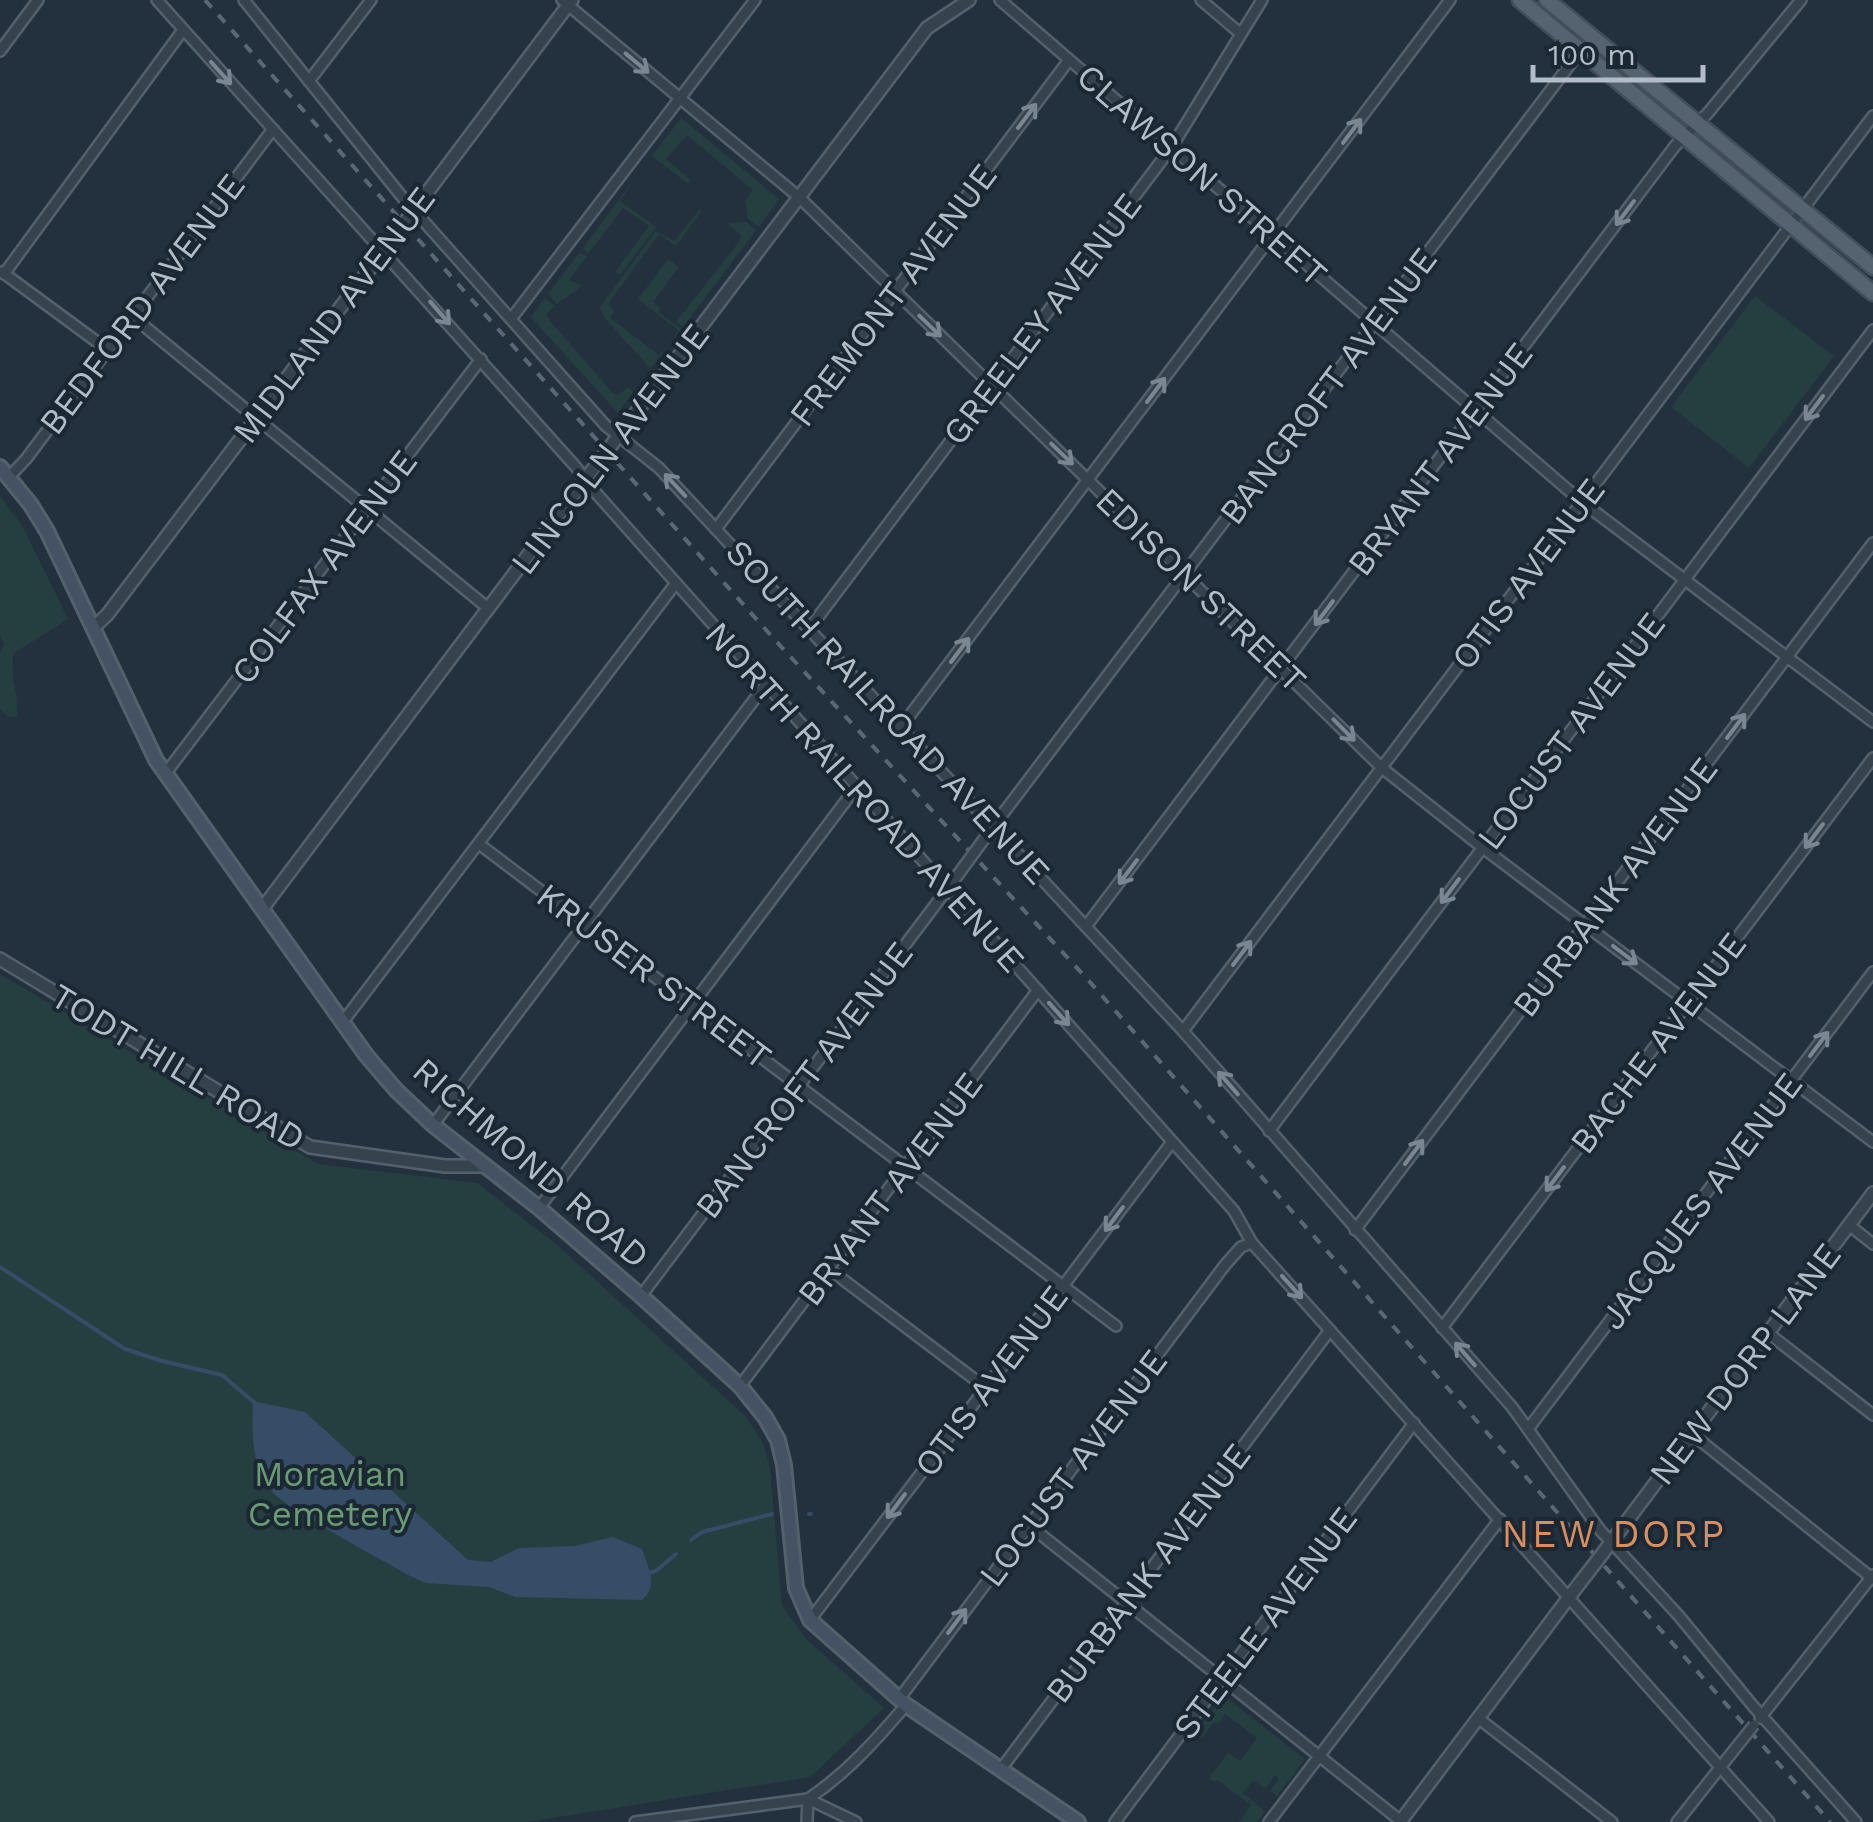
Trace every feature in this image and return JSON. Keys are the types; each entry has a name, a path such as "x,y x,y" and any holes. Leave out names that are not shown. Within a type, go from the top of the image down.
{"main road":[{"path":"1520,0 1873,292"},
{"path":"1548,0 1565,6 1635,72 1873,268"},
{"path":"1624,86 1635,72"},
{"name":"RICHMOND ROAD","path":"4,472 47,531 140,731 165,774 342,1023 396,1090 641,1296 740,1386 765,1416 778,1440 784,1465 796,1588 810,1620"},
{"path":"810,1620 902,1702 1078,1822"}],"street":[{"path":"0,51 38,0"},
{"name":"NORTH RAILROAD AVENUE","path":"156,0 588,477 676,583 1234,1211 1252,1243 1770,1822"},
{"name":"SOUTH RAILROAD AVENUE","path":"244,0 414,210 616,439 660,468 901,727 991,830 1087,925 1182,1031 1528,1429 1612,1542 1679,1616 1758,1720 1856,1822"},
{"path":"309,81 371,0"},
{"path":"511,319 755,0"},
{"name":"LINCOLN AVENUE","path":"262,909 927,28 969,0"},
{"name":"CLAWSON STREET","path":"1000,0 1582,502 1873,722"},
{"path":"1201,0 1242,34"},
{"name":"GREELEY AVENUE","path":"809,629 1171,148 1262,0"},
{"path":"901,727 1450,0"},
{"name":"BRYANT AVENUE","path":"1087,925 1684,136 1801,0"},
{"name":"EDISON STREET","path":"567,2 800,198 1382,768 1873,1142"},
{"name":"MIDLAND AVENUE","path":"93,628 107,615 384,250 567,2"},
{"path":"108,350 2,272 183,30"},
{"name":"BANCROFT AVENUE","path":"641,1296 1580,50"},
{"name":"FREMONT AVENUE","path":"716,530 1069,60"},
{"name":"OTIS AVENUE","path":"1182,1031 1873,116"},
{"name":"BEDFORD AVENUE","path":"4,472 108,350 272,130"},
{"path":"133,316 489,609"},
{"name":"LOCUST AVENUE","path":"1269,1131 1873,330"},
{"name":"COLFAX AVENUE","path":"165,774 481,359"},
{"name":"BURBANK AVENUE","path":"1355,1230 1873,544"},
{"path":"342,1023 676,583"},
{"path":"433,1125 766,684"},
{"name":"BACHE AVENUE","path":"1442,1328 1873,758"},
{"path":"539,1208 857,786"},
{"name":"KRUSER STREET","path":"479,844 1116,1326"},
{"name":"TODT HILL ROAD","path":"0,959 310,1148 444,1166 483,1166"},
{"name":"JACQUES AVENUE","path":"1528,1429 1873,972"},
{"name":"BRYANT AVENUE","path":"740,1386 1038,990"},
{"name":"OTIS AVENUE","path":"810,1620 1172,1142"},
{"name":"NEW DORP LANE","path":"1401,1822 1873,1193"},
{"path":"1849,1225 1873,1244"},
{"name":"LOCUST AVENUE","path":"808,1799 832,1784 862,1756 1224,1265 1240,1248 1252,1243"},
{"path":"828,1269 986,1388"},
{"name":"BURBANK AVENUE","path":"1001,1769 1330,1330"},
{"path":"1768,1333 1873,1415"},
{"name":"STEELE AVENUE","path":"1115,1822 1414,1423"},
{"path":"1678,1822 1872,1577 1692,1434"},
{"path":"1268,1822 1500,1519"},
{"path":"1030,1526 1401,1822"},
{"path":"1478,1718 1612,1822"},
{"path":"807,1822 808,1799"},
{"path":"636,1822 808,1799 856,1822"}],"green space":[{"path":"681,118 779,199 759,227 748,219 745,201 753,190 687,135 666,159 691,180 688,184 652,156"},
{"path":"639,173 620,201 656,227 620,275 615,272 649,226 623,208 588,254 583,248"},
{"path":"700,209 676,246 659,234 608,304 614,311 610,318 659,355 668,347 650,368 604,317 600,307 656,231 674,241"},
{"path":"746,222 756,230 683,327 676,322 739,242 741,235 727,223"},
{"path":"579,253 587,256 569,280 582,286 557,304 548,294"},
{"path":"668,259 679,267 653,302 660,307 658,312 681,329 673,340 678,330 638,299"},
{"path":"1755,296 1834,356 1749,468 1671,407"},
{"path":"545,298 555,306 546,314 549,320 612,392 618,395 628,387 633,392 618,413 531,317"},
{"path":"0,496 23,527 68,619 14,653 17,716 8,717 0,709 0,653 4,645 0,635"},
{"name":"Moravian Cemetery","path":"0,974 318,1164 477,1183 556,1244 746,1417 763,1443 770,1468 782,1606 806,1639 884,1708 810,1777 527,1822 0,1822"},
{"path":"1223,1695 1305,1759 1277,1796 1270,1791 1279,1779 1275,1775 1265,1789 1253,1780 1243,1793 1265,1811 1257,1822 1239,1822 1251,1805 1209,1778 1228,1753 1240,1761 1257,1738 1225,1714 1202,1738 1195,1733"}],"water":[{"path":"253,1401 305,1412 468,1560 491,1562 519,1548 575,1546 613,1537 642,1549 651,1576 650,1589 642,1600 515,1597 489,1587 426,1583 408,1575 310,1519 267,1486 255,1456"}],"waterway":[{"path":"0,1267 125,1349 222,1375 256,1404"},
{"path":"691,1540 702,1532 772,1514"},
{"path":"645,1574 656,1571 676,1554"}],"railway":[{"path":"205,0 775,640 1089,981 1830,1822"}],"district":[{"name":"NEW DORP","path":"1614,1534"}]}
